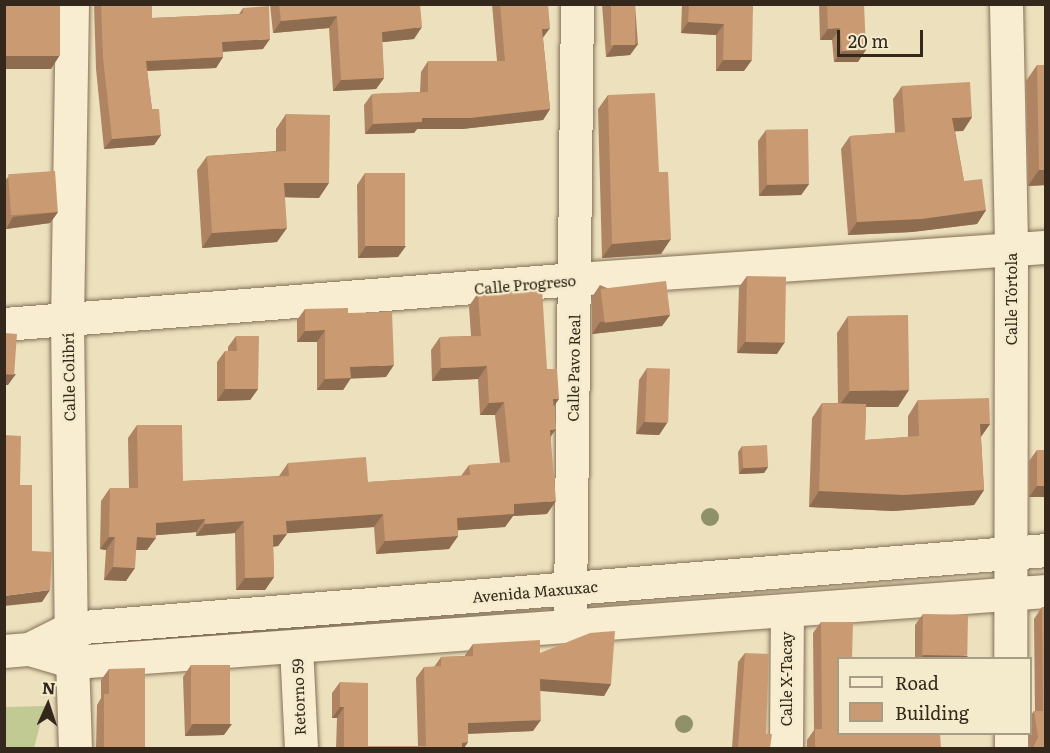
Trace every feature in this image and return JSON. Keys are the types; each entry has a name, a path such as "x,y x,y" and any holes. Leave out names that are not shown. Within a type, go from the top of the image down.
{"street":[{"name":"Calle Colibrí","path":"72,4 67,320 75,748"},
{"name":"Calle Pavo Real","path":"571,626 569,588 578,4"},
{"name":"Calle Tórtola","path":"1006,4 1011,250 1010,657"},
{"name":"Calle Progreso","path":"4,324 575,279 1046,247"},
{"name":"Avenida Maxuxac","path":"17,650 71,628 1046,550"},
{"name":"Avenida Maxuxac","path":"17,650 74,662 1046,591"},
{"name":"Calle X-Tacay","path":"786,748 787,610"},
{"name":"Retorno 59","path":"296,646 301,748"}],"green space":[{"path":"45,706 34,748 5,748 5,707"}],"building":[{"path":"4,4 60,4 60,56 4,56"},
{"path":"101,4 152,4 152,18 243,14 243,8 269,6 270,39 222,42 223,57 146,61 152,109 159,109 161,135 112,139 103,58"},
{"path":"279,4 420,4 422,27 382,32 384,78 341,80 337,16 281,21"},
{"path":"500,4 548,4 550,28 542,29 550,109 470,118 422,118 422,122 373,124 372,94 428,92 428,61 505,61"},
{"path":"611,4 635,4 635,45 611,45"},
{"path":"689,4 753,4 752,60 723,60 724,24 688,22"},
{"path":"827,4 864,4 866,50 842,51 840,28 828,29"},
{"path":"1037,65 1046,65 1046,170 1039,170"},
{"path":"970,82 972,117 952,118 964,181 982,179 986,210 922,219 857,222 850,136 905,132 902,86"},
{"path":"655,93 659,172 668,172 671,239 612,244 608,95"},
{"path":"286,114 330,115 329,183 284,183 287,228 212,233 207,156 286,151"},
{"path":"808,129 809,184 767,185 766,130"},
{"path":"55,171 58,212 11,215 8,174"},
{"path":"365,173 405,173 405,246 365,246"},
{"path":"747,276 786,277 785,343 746,342"},
{"path":"666,281 670,315 605,323 600,289"},
{"path":"542,289 547,369 557,369 559,399 553,399 556,429 550,430 556,501 514,504 514,514 457,518 458,536 385,541 383,514 286,521 287,534 273,535 274,577 245,578 244,521 205,524 205,519 156,523 156,538 137,537 135,568 113,567 115,537 109,537 110,488 138,488 137,425 182,425 183,481 289,476 288,463 366,457 368,482 470,475 469,465 510,462 504,402 489,403 487,366 441,368 440,337 481,336 478,293"},
{"path":"348,308 348,313 392,312 394,365 350,367 351,378 325,379 325,330 305,331 305,309"},
{"path":"908,315 909,390 849,391 848,316"},
{"path":"4,333 17,334 14,375 4,374"},
{"path":"236,336 259,336 258,389 225,389 225,351 237,351"},
{"path":"647,368 670,369 668,423 645,422"},
{"path":"989,398 990,424 980,424 984,490 904,495 819,491 822,403 866,404 865,440 919,436 918,400"},
{"path":"4,435 21,436 20,485 32,485 32,551 52,552 50,590 4,596"},
{"path":"767,445 768,467 743,468 742,446"},
{"path":"1037,450 1046,450 1046,486 1037,486"},
{"path":"1042,607 1046,607 1046,748 1033,748 1038,737 1034,711 1043,711"},
{"path":"923,614 968,615 967,656 922,655"},
{"path":"821,622 853,622 852,657 837,657 837,735 940,735 941,748 815,748 815,729 822,729"},
{"path":"615,631 611,684 540,679 541,720 468,723 468,742 462,743 462,748 344,748 344,707 340,707 340,682 368,683 368,746 426,746 424,667 441,666 441,657 473,656 473,644 540,640 540,653 590,633"},
{"path":"745,653 769,654 766,734 772,734 770,748 738,748"},
{"path":"191,665 230,665 230,724 191,724"},
{"path":"145,668 145,748 104,748 104,694 109,694 109,669"}]}
